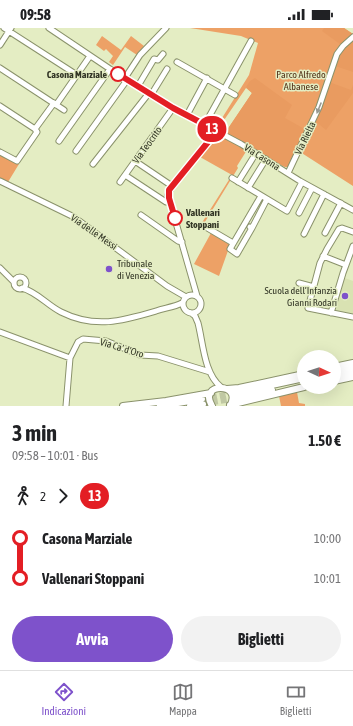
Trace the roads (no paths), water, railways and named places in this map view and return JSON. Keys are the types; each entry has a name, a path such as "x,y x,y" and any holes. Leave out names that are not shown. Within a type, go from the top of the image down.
{"main road":[{"path":"341,366 353,363"},
{"path":"341,371 353,368"},
{"path":"341,375 353,372"},
{"path":"123,406 195,396 211,393 214,390 239,388 297,376"},
{"path":"341,380 353,377"},
{"path":"297,380 236,396 297,384"},
{"path":"224,388 231,395 232,402 230,405"},
{"path":"230,405 297,389"},
{"path":"211,393 209,401 212,406"},
{"path":"160,406 203,402 190,406"}],"street":[{"path":"4,28 10,30 77,75"},
{"name":"Via Casona","path":"49,28 110,69 173,108 205,124 288,173"},
{"path":"76,152 140,56 166,28"},
{"path":"0,44 10,30"},
{"name":"Via Rielta","path":"288,173 319,107 337,54 353,36"},
{"path":"205,124 251,41"},
{"path":"138,86 154,59 158,60 162,54"},
{"path":"35,129 90,56"},
{"path":"177,62 235,94"},
{"path":"0,68 64,110"},
{"path":"59,141 110,69"},
{"path":"93,164 150,94 167,70"},
{"path":"187,115 207,78"},
{"path":"0,106 35,129 37,132 36,136 17,161 0,152"},
{"name":"Via Teocrito","path":"120,182 173,108"},
{"path":"198,322 201,302 193,285 168,195 172,186 217,131"},
{"path":"238,182 256,153"},
{"path":"248,188 266,159"},
{"path":"135,161 172,186"},
{"path":"288,173 353,210"},
{"path":"125,175 166,202 170,202"},
{"path":"232,178 287,210 302,182"},
{"name":"Via delle Messi","path":"0,181 74,217 167,286 185,297"},
{"path":"299,213 312,188"},
{"path":"304,234 324,194"},
{"path":"262,196 230,249 237,254 267,199"},
{"path":"325,233 341,203"},
{"path":"141,215 178,241 182,242"},
{"path":"245,223 252,228"},
{"path":"204,226 233,244"},
{"path":"353,232 342,228 339,229 323,256 308,308 353,318"},
{"path":"331,313 353,246"},
{"path":"323,256 346,264"},
{"path":"2,269 21,281 33,292 61,312 81,319 96,322 108,322 131,318 173,307 185,297 193,285"},
{"path":"12,292 21,281"},
{"path":"299,283 314,287"},
{"path":"185,297 197,296"},
{"path":"184,310 185,297"},
{"path":"173,307 192,314 198,322 213,385 211,393"},
{"path":"192,314 199,310"},
{"path":"0,332 70,358 66,403"},
{"name":"Via Ca' d'Oro","path":"70,358 80,340 91,339 110,342 140,355 158,356 210,373"},
{"path":"210,373 216,383 224,388"}],"tunnel":[{"path":"202,399 235,393"},
{"path":"203,404 236,398"}],"place":[{"name":"Casona Marziale","path":"118,74"},
{"name":"Vallenari Stoppani","path":"175,218"},
{"name":"Tribunale di Venezia","path":"109,269"},
{"name":"Scuola dell’Infanzia Gianni Rodari","path":"345,296"}],"park label":[{"name":"Parco Alfredo Albanese","path":"301,80"}]}
